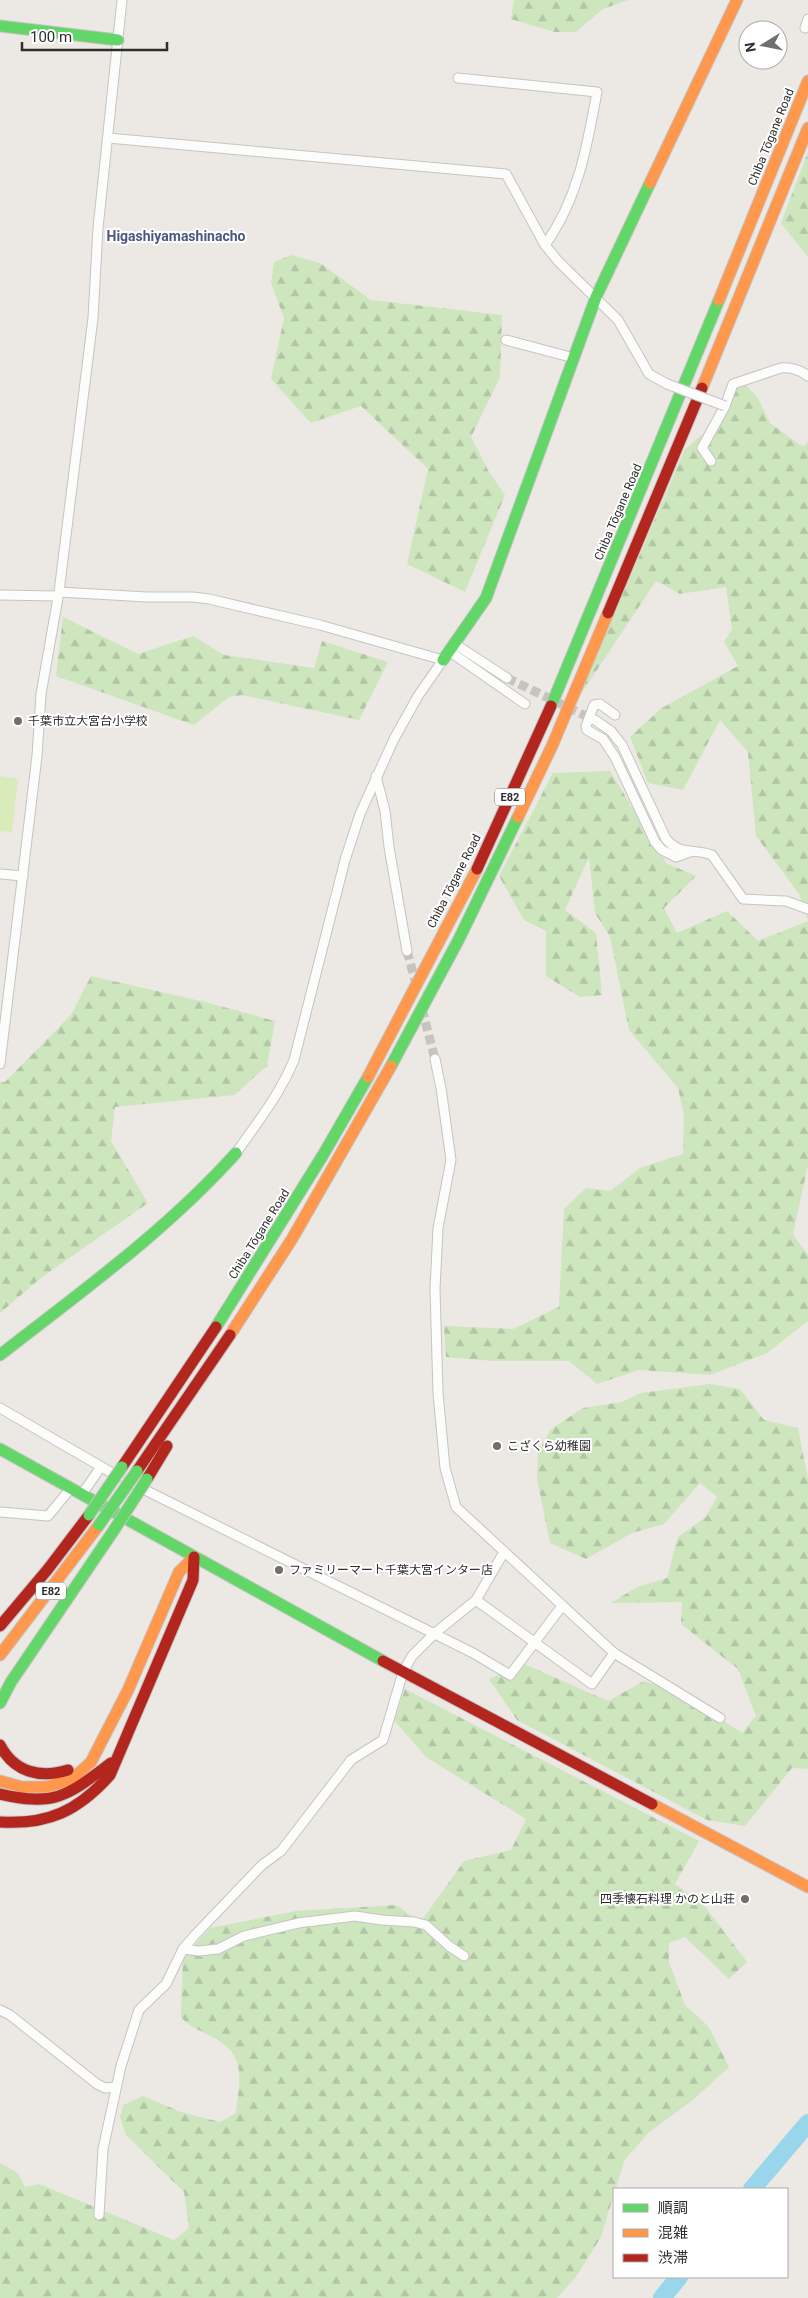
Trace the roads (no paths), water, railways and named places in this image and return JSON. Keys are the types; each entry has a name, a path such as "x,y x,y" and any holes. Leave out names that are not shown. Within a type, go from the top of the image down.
{"main road":[{"path":"449,652 486,598 596,297 737,0"},
{"path":"0,26 118,40"},
{"name":"Chiba Tōgane Road","path":"0,1626 89,1515 204,1346 323,1155 381,1052 476,870 569,666 808,81"},
{"name":"E82","path":"0,1655 99,1526 207,1372 292,1239 363,1116 439,977 518,819 559,728 695,406 808,128"},
{"path":"0,1354 143,1244 188,1205 236,1153"},
{"path":"0,1703 11,1682 147,1479 201,1391 207,1372"},
{"path":"0,1449 403,1672 808,1887"},
{"path":"0,1781 34,1788 60,1785 84,1770 91,1762 128,1690 179,1572 194,1557"},
{"path":"0,1822 28,1823 47,1820 71,1811 100,1788 110,1775 193,1580 194,1557"},
{"path":"0,1744 9,1760 18,1768 37,1775 60,1774 94,1753"},
{"path":"0,1794 27,1799 54,1797 79,1788 117,1758"}],"street":[{"path":"0,1064 37,756 41,694 58,594 93,318 98,228 122,0"},
{"path":"458,78 597,92 588,141 574,194 561,224 546,245"},
{"path":"108,138 506,174 546,245 558,261 618,320 649,374 667,384 724,406"},
{"path":"506,340 574,358"},
{"path":"711,461 702,448 733,384 740,380 787,367 808,376"},
{"path":"0,595 193,596 449,652 507,678"},
{"path":"449,652 525,704"},
{"path":"236,1153 282,1087 294,1060 345,860 360,814 376,776 418,696 449,652"},
{"path":"615,715 600,704 594,705 586,726 587,730 603,739 615,757 655,842 662,850 676,857 690,852"},
{"path":"595,720 611,731 622,745 666,839 672,846 690,852 704,852 712,855 744,899 786,901 808,909"},
{"path":"376,776 385,811 389,847 408,951"},
{"path":"0,874 23,876"},
{"path":"435,1059 451,1160 438,1228 436,1289 438,1393 446,1468 456,1507 614,1653 720,1718"},
{"path":"0,1408 148,1492 473,1652 510,1676 533,1642 562,1606"},
{"path":"82,1494 101,1466"},
{"path":"0,1512 48,1516 70,1488"},
{"path":"99,2215 103,2149 121,2066 139,2010 166,1984 183,1949 262,1865 281,1851 351,1760 384,1740 403,1672 412,1656 435,1633 476,1600 504,1552"},
{"path":"476,1600 592,1684 614,1653"},
{"path":"183,1949 199,1951 218,1949 244,1936 298,1923 355,1916 426,1925 449,1946 464,1956"},
{"path":"0,2010 10,2015 96,2084 105,2088 116,2088"}],"waterway":[{"path":"753,2188 808,2123"},
{"path":"662,2298 678,2278"}],"tunnel":[{"path":"507,678 594,720"},
{"path":"407,951 416,984"},
{"path":"422,1009 435,1059"}],"place":[{"name":"千葉市立大宮台小学校","path":"18,721"},
{"name":"こざくら幼稚園","path":"497,1446"},
{"name":"ファミリーマート千葉大宮インター店","path":"279,1570"},
{"name":"四季懐石料理 かのと山荘","path":"745,1899"}],"district":[{"name":"Higashiyamashinacho","path":"176,236"}]}
